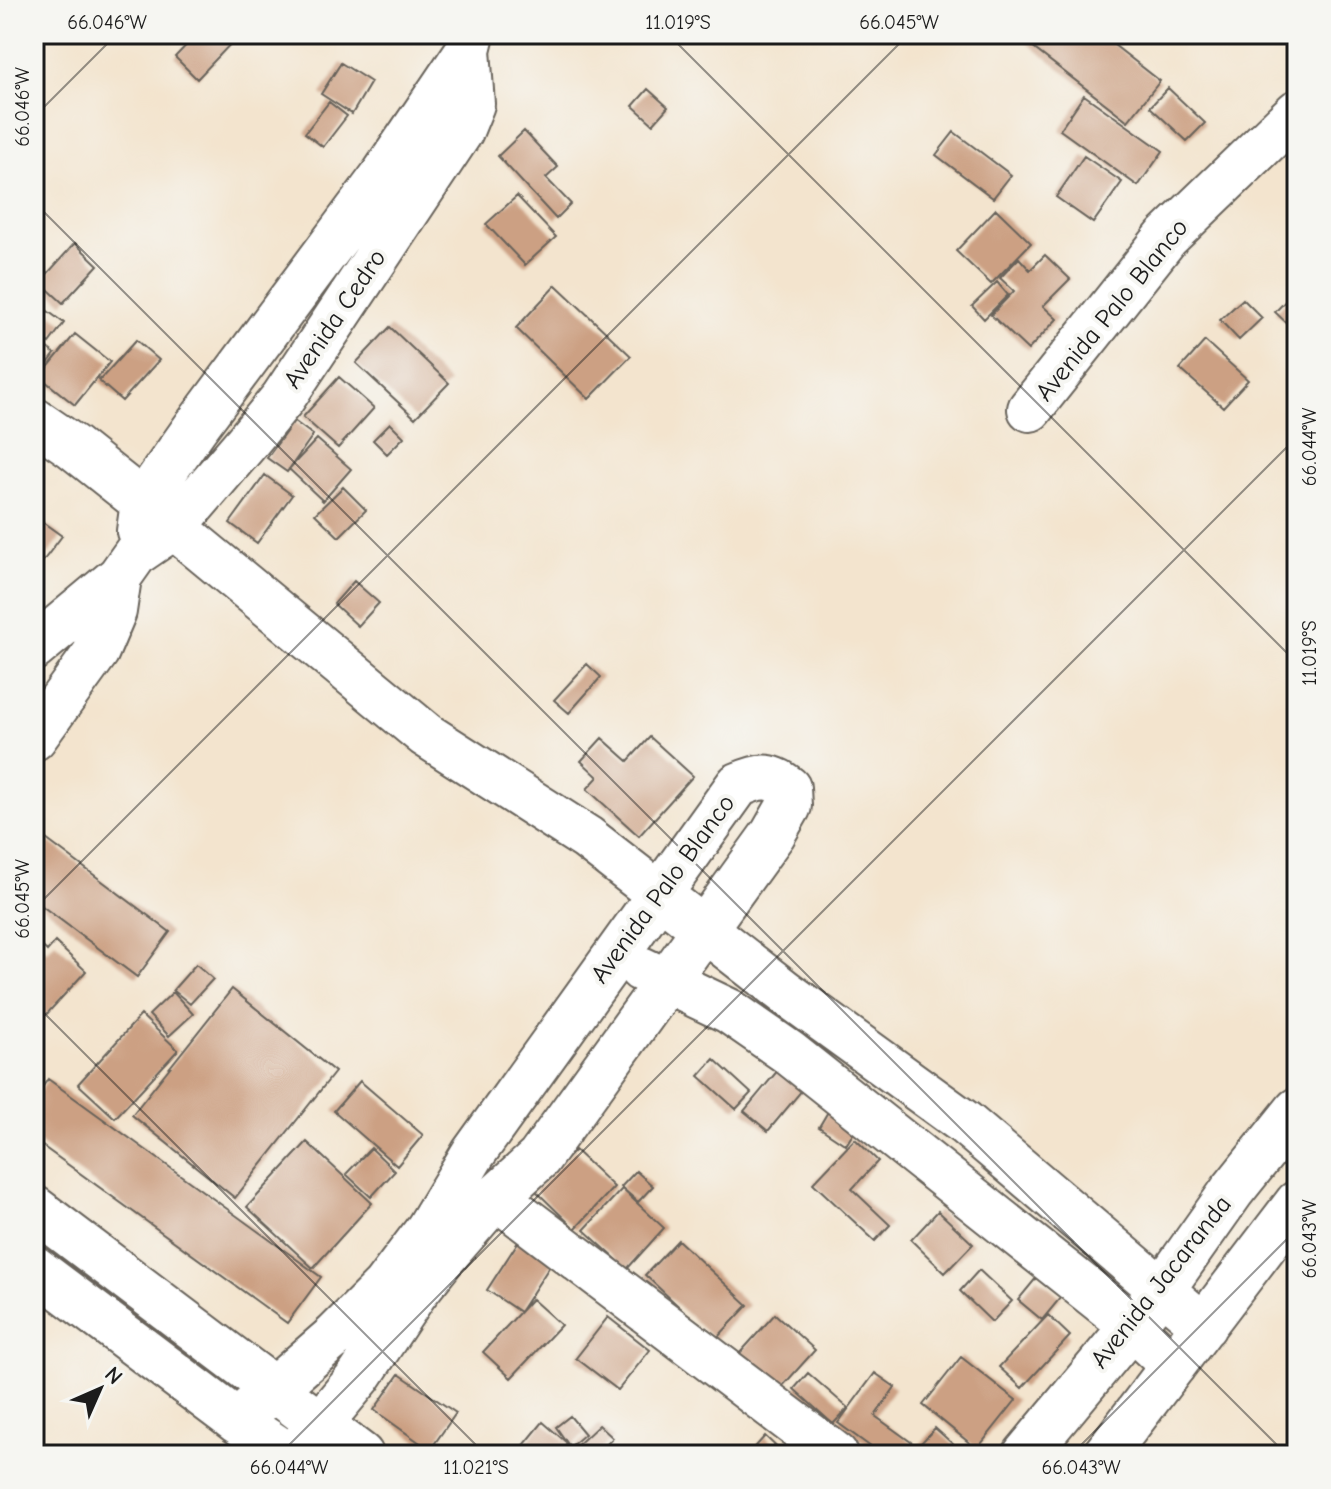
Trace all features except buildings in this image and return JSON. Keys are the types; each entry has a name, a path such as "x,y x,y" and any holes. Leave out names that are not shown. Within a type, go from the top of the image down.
{"street":[{"name":"Avenida Cedro","path":"34,648 127,565 159,514 283,398 461,131 472,104 470,42"},
{"name":"Avenida Palo Blanco","path":"1030,409 1166,238 1297,112"},
{"path":"34,420 159,514 426,735 587,838 786,993 965,1123 1204,1326"},
{"path":"34,738 97,651 114,611 127,565"},
{"name":"Avenida Palo Blanco","path":"237,1421 335,1336 384,1287 428,1229 473,1154 738,785 759,776 775,777 788,788 789,806 773,834 539,1158 496,1197 415,1293 359,1377 307,1440"},
{"path":"614,956 729,1011 788,1052 1131,1326 1173,1366"},
{"name":"Avenida Jacaranda","path":"1025,1455 1162,1290 1232,1191 1297,1110"},
{"path":"496,1197 836,1455"},
{"path":"1105,1455 1297,1203"},
{"path":"34,1208 274,1389 307,1440 361,1455"},
{"path":"34,1268 237,1421 288,1455"}]}
